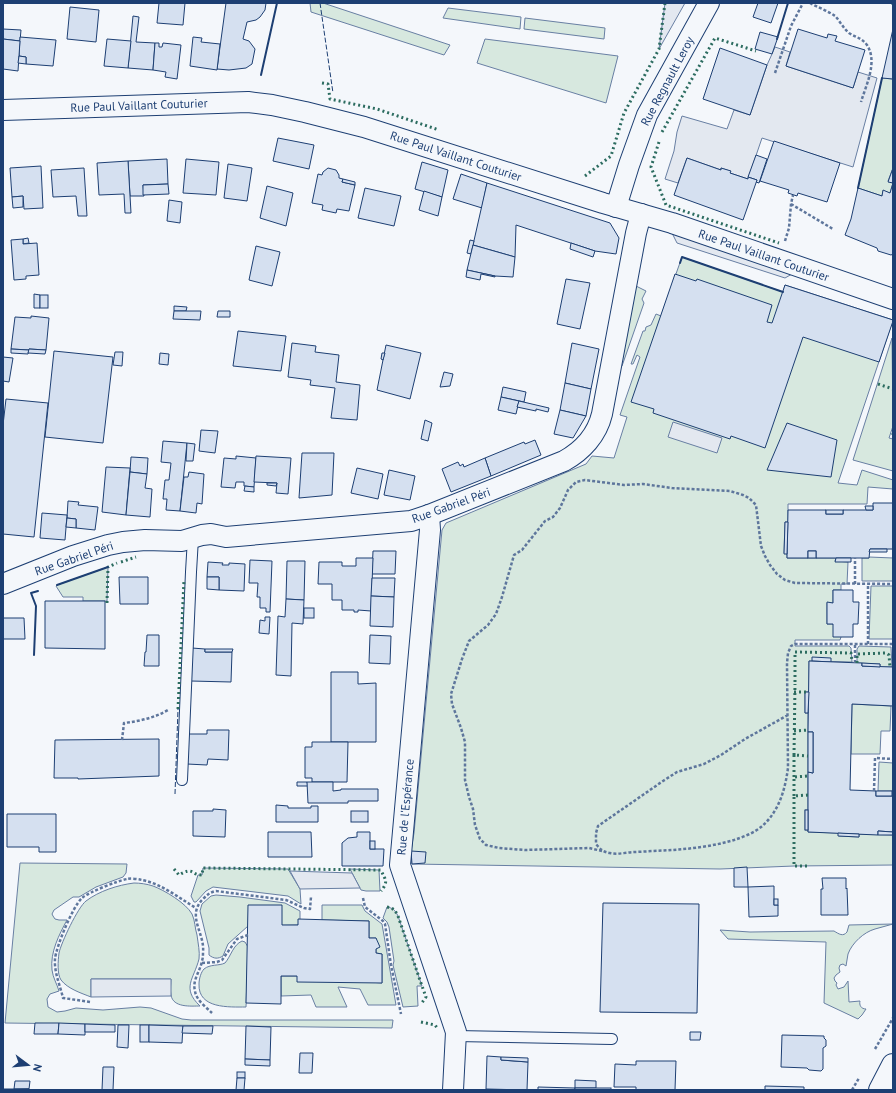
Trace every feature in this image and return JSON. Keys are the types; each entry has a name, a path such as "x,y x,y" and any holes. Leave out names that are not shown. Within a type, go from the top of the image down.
{"main road":[{"path":"880,1090 893,1065"}],"street":[{"name":"Rue Regnault Leroy","path":"616,207 647,115 709,3"},
{"name":"Rue Paul Vaillant Couturier","path":"3,110 248,102 305,112 364,127 616,207 672,223 893,299"},
{"name":"Rue Gabriel Péri","path":"3,584 72,556 108,545 138,540 177,541 211,534 226,537 403,522 418,519 564,461 577,453 592,436 600,423 636,233 641,214"},
{"name":"Rue de l'Espérance","path":"429,515 430,530 400,865 456,1032 453,1090"}],"lane":[{"path":"182,780 193,538"},
{"path":"456,1036 612,1039"}],"path":[{"path":"775,73 791,26 803,3"},
{"path":"810,3 835,16 843,27 850,33 859,37 867,45 872,64 861,102"},
{"path":"782,246 789,228 790,204 793,195"},
{"path":"790,204 832,229"},
{"path":"893,584 795,584 785,580 770,565 761,546 756,505 749,498 743,495 730,491 672,488 643,484 624,485 585,480 576,482 568,490 560,508 553,517 545,522 522,550 514,556 496,614 488,625 469,641 451,694 452,704 465,742 465,780 473,809 475,825 480,839 486,845 499,848 525,850 589,848 612,854 671,851 718,845 740,838 760,828 767,822 780,803 786,784 788,768 787,663 788,652 791,646 795,644 893,644"},
{"path":"855,558 855,584"},
{"path":"868,584 868,644"},
{"path":"855,644 855,662"},
{"path":"122,740 124,722 142,720 161,714 172,708"},
{"path":"602,851 596,844 596,833 598,826 677,772 704,764 788,715"},
{"path":"874,791 875,758 893,759"},
{"path":"90,1002 63,998 56,975 55,959 58,945 72,912 82,898 92,892 128,878 142,879 180,897 196,908"},
{"path":"212,1013 195,992 194,983 202,963 204,950 196,921 196,908 206,896 211,892 216,891 286,900 310,909 311,897"},
{"path":"363,898 365,907 385,924 391,965 401,1014"},
{"path":"202,963 218,962 222,960 237,939 248,935"}],"shaded area":[{"path":"310,3 323,3 450,45 444,55 311,12"},
{"path":"665,3 685,3 659,49"},
{"path":"448,8 521,17 520,29 443,18"},
{"path":"525,18 605,28 604,39 524,29"},
{"path":"485,39 618,56 606,103 477,63"},
{"path":"775,47 790,52 786,66 853,88 858,72 877,78 853,167 762,138 748,179 730,173 730,171 721,168 721,170 687,158 678,183 665,179 674,151 677,132 682,116 727,129 734,110 750,115 767,65"},
{"path":"882,78 893,79 893,168 888,181 893,183 890,193 883,191 882,196 858,188"},
{"path":"672,233 792,274 785,278 677,243"},
{"path":"682,257 783,292 785,285 893,320 838,483 857,485 862,470 893,480 893,489 868,487 867,504 788,504 788,522 785,522 784,553 787,554 787,558 836,558 835,561 848,562 847,584 841,584 841,590 833,590 833,603 827,603 827,624 833,624 841,637 840,640 795,640 795,646 849,646 851,648 852,662 809,661 809,692 805,692 805,713 808,713 808,810 805,810 805,830 808,830 808,832 838,833 839,836 859,837 859,834 893,835 893,865 794,866 720,869 412,864 411,851 414,833 442,530 446,523 586,464 592,456 614,458 627,417 620,415 640,357 637,355 633,364 631,364 643,331 645,331 646,327 651,325 656,314 661,316"},
{"path":"634,285 646,291 642,299 644,303 622,366 618,367"},
{"path":"892,338 893,426 889,438 893,439 893,471 853,460"},
{"path":"673,422 722,438 717,453 668,437"},
{"path":"862,558 893,558 893,581 862,581"},
{"path":"108,567 107,601 83,601 83,597 63,597 56,586 57,585"},
{"path":"871,586 893,586 893,639 869,639"},
{"path":"859,646 891,647 892,667 880,667 880,664 857,663 857,649"},
{"path":"852,704 891,706 890,731 881,731 880,754 851,754"},
{"path":"879,762 893,763 893,791 878,791"},
{"path":"20,863 127,864 126,873 123,877 96,887 79,897 73,897 54,910 52,914 55,919 67,920 58,938 52,957 53,973 59,991 50,994 47,999 48,1007 57,1012 76,1008 103,1010 140,1007 151,1008 182,1019 191,1020 393,1020 392,1028 5,1023"},
{"path":"203,868 288,869 300,889 301,904 288,896 213,887 206,891 196,902 194,902 191,896 198,875 202,875"},
{"path":"350,869 379,870 380,891 361,890"},
{"path":"290,871 352,873 360,888 300,889"},
{"path":"134,883 151,885 158,888 180,901 192,914 199,947 199,959 190,983 190,988 194,1000 200,1006 187,1006 175,1002 171,995 171,979 91,979 91,997 71,988 61,980 58,971 59,953 70,926 79,910 91,897 103,891"},
{"path":"216,895 285,903 300,911 300,920 298,925 248,926 228,944 223,956 214,958 209,955 209,948 200,911 202,904 211,896"},
{"path":"322,905 362,905 365,911 382,924 396,1005 368,1005 360,989 338,987 347,1007 316,1007 311,995 281,996 281,976 382,983 382,954 376,953 376,938 369,938 369,921 322,920"},
{"path":"387,907 394,910 398,916 422,986 417,986 418,1006 403,1007 393,965 394,961 389,927 383,918"},
{"path":"893,924 871,930 859,938 852,946 848,954 846,966 843,964 840,965 840,972 834,978 838,989 844,987 848,981 849,1002 860,1001 861,1006 866,1009 858,1019 824,1003 826,942 728,939 720,930 750,932 834,931 842,935 847,932 849,925"},
{"path":"242,941 245,942 248,947 246,1007 223,1006 209,1002 200,992 199,982 202,972 209,966 225,963 234,948"},
{"path":"91,979 171,979 171,996 91,997"}],"building":[{"path":"159,3 185,3 183,25 157,23"},
{"path":"226,3 266,3 265,10 260,17 256,20 247,22 243,39 249,41 255,49 252,64 246,68 229,70 217,69"},
{"path":"758,3 778,3 771,23 753,17"},
{"path":"70,7 99,10 96,42 67,39"},
{"path":"133,16 139,17 136,42 155,43 153,70 128,68"},
{"path":"3,29 21,30 20,41 3,39"},
{"path":"798,29 827,38 828,34 837,36 835,41 865,50 853,88 786,66"},
{"path":"893,29 893,79 882,78"},
{"path":"760,32 778,37 772,54 755,49"},
{"path":"20,37 56,40 53,66 26,64 26,57 19,56"},
{"path":"193,37 202,38 201,42 220,44 217,70 190,66"},
{"path":"3,39 20,41 18,71 3,69"},
{"path":"107,39 131,41 128,68 104,66"},
{"path":"155,43 159,43 159,47 162,47 163,43 181,45 177,79 165,77 166,72 153,70"},
{"path":"720,48 767,65 750,115 703,99"},
{"path":"19,56 26,57 26,64 18,63"},
{"path":"278,138 314,145 309,169 273,161"},
{"path":"774,141 840,163 827,202 798,193 797,196 788,193 789,190 760,181"},
{"path":"756,155 767,159 759,183 756,182 757,180 748,177"},
{"path":"687,158 721,170 721,168 731,171 730,173 748,179 748,177 757,180 743,220 674,195"},
{"path":"167,159 168,184 143,185 144,196 130,196 128,161"},
{"path":"186,159 219,162 216,195 183,193"},
{"path":"128,161 131,213 125,213 124,194 99,195 97,163"},
{"path":"422,162 448,170 442,197 415,189"},
{"path":"228,164 252,168 247,201 224,198"},
{"path":"41,166 43,208 24,209 23,196 12,197 10,168"},
{"path":"84,168 87,216 78,216 76,196 53,197 51,170"},
{"path":"328,168 336,170 339,178 343,179 342,182 355,185 349,211 337,209 336,213 322,210 323,205 312,203 318,174 322,175"},
{"path":"893,168 893,183 888,182"},
{"path":"461,174 487,183 482,208 453,199"},
{"path":"343,179 355,182 355,185 342,182"},
{"path":"487,183 610,223 619,238 616,254 595,251 516,225 515,257 473,245"},
{"path":"893,183 893,254 891,255 878,251 877,248 845,235 851,219 858,188 882,196 883,190 890,193"},
{"path":"168,184 169,194 143,195 143,185"},
{"path":"267,186 293,193 286,226 260,218"},
{"path":"365,188 401,196 394,226 358,218"},
{"path":"424,191 442,197 438,216 419,210"},
{"path":"23,196 23,207 13,208 12,197"},
{"path":"169,200 182,202 180,223 167,221"},
{"path":"28,238 29,243 23,244 23,239"},
{"path":"23,239 23,244 37,243 39,275 26,276 26,279 14,280 11,240"},
{"path":"470,240 474,241 471,254 467,253"},
{"path":"571,243 595,251 593,257 570,249"},
{"path":"473,245 515,257 513,277 495,276 467,270"},
{"path":"256,246 280,252 272,286 249,280"},
{"path":"467,270 495,277 481,274 480,280 466,277"},
{"path":"675,274 696,281 697,279 772,305 767,322 772,323 785,285 893,321 879,362 803,337 765,448 731,436 730,439 653,413 654,409 631,402"},
{"path":"566,279 590,283 580,329 557,324"},
{"path":"34,294 40,295 40,308 34,308"},
{"path":"40,295 48,295 48,308 40,308"},
{"path":"174,306 187,307 186,311 174,311"},
{"path":"174,311 201,311 200,320 173,319"},
{"path":"218,311 230,311 230,317 217,317"},
{"path":"31,316 49,318 46,350 11,349 15,317 31,318"},
{"path":"238,331 286,336 281,371 233,366"},
{"path":"292,343 316,346 315,352 339,355 336,382 360,385 357,420 331,418 335,388 310,385 311,380 288,377"},
{"path":"572,343 599,349 591,389 565,383"},
{"path":"386,345 421,353 410,399 377,390"},
{"path":"11,349 29,350 28,354 11,353"},
{"path":"29,349 46,350 45,354 28,353"},
{"path":"54,351 113,357 103,443 45,437"},
{"path":"115,352 123,352 122,366 113,365"},
{"path":"160,353 169,354 168,365 159,364"},
{"path":"382,353 385,353 383,360 381,359"},
{"path":"3,357 13,358 9,382 3,381"},
{"path":"444,372 453,374 450,386 440,387"},
{"path":"565,383 591,389 586,416 560,410"},
{"path":"503,387 526,392 524,402 501,397"},
{"path":"501,397 519,401 516,414 498,410"},
{"path":"6,399 48,403 34,537 3,534 3,425"},
{"path":"519,401 549,408 548,412 517,407"},
{"path":"560,410 586,416 573,438 554,434"},
{"path":"425,420 432,423 428,441 421,439"},
{"path":"787,423 837,440 831,477 767,470"},
{"path":"201,430 218,431 215,453 199,451"},
{"path":"535,440 541,455 491,476 485,458 524,442 525,444"},
{"path":"163,441 187,443 180,511 166,510 167,499 163,499 165,480 169,480 171,463 161,462"},
{"path":"187,443 195,444 193,461 186,461"},
{"path":"302,453 334,453 332,495 299,498"},
{"path":"236,456 256,458 254,487 244,486 244,482 236,482 235,488 221,487 224,458 236,459"},
{"path":"256,456 291,458 288,494 276,493 277,483 254,482"},
{"path":"131,457 148,458 147,474 130,472"},
{"path":"485,458 491,476 451,492 442,469 458,462 460,466 463,464 464,467"},
{"path":"106,467 130,468 126,515 102,512"},
{"path":"357,468 383,474 378,499 351,493"},
{"path":"389,470 415,476 410,500 384,495"},
{"path":"130,472 147,474 145,488 152,489 150,517 126,515"},
{"path":"189,472 204,474 202,504 197,503 196,513 180,511 184,477 188,477"},
{"path":"267,483 277,483 276,486 267,485"},
{"path":"245,486 254,487 254,492 244,491"},
{"path":"68,501 79,502 78,505 98,507 95,530 76,528 76,519 67,518"},
{"path":"873,503 893,503 893,549 870,549 869,558 816,558 816,551 808,551 808,558 787,558 788,510 826,510 826,514 843,514 843,510 873,510"},
{"path":"865,506 873,506 873,510 866,510"},
{"path":"826,510 843,510 843,514 826,514"},
{"path":"42,513 67,515 65,540 40,538"},
{"path":"67,518 76,519 76,528 66,527"},
{"path":"785,522 788,522 787,554 784,554"},
{"path":"870,549 887,549 887,552 869,552"},
{"path":"373,551 396,551 395,574 372,574"},
{"path":"808,551 816,551 816,558 808,558"},
{"path":"356,558 373,558 371,611 358,610 358,612 354,612 354,610 342,610 342,600 332,600 332,584 318,584 319,562 342,562 342,566 356,566"},
{"path":"836,558 851,558 851,562 835,562"},
{"path":"250,560 272,561 270,612 266,612 266,608 260,608 260,597 257,597 258,583 249,583"},
{"path":"287,561 305,561 304,600 286,599"},
{"path":"208,562 223,563 222,565 229,565 229,563 245,564 244,591 219,590 219,577 207,577"},
{"path":"119,577 148,577 148,604 120,604"},
{"path":"207,577 219,577 219,590 207,589"},
{"path":"372,578 395,578 394,597 371,596"},
{"path":"833,590 853,590 853,602 859,602 858,624 853,624 853,637 833,637 833,624 827,624 827,602 833,603"},
{"path":"371,596 394,597 393,627 370,626"},
{"path":"286,599 304,600 303,624 292,623 291,676 276,675 278,616 285,617"},
{"path":"45,601 105,601 105,649 45,648"},
{"path":"304,608 314,608 314,618 304,618"},
{"path":"265,617 270,617 269,634 259,633 260,620 265,621"},
{"path":"3,618 24,618 25,639 3,639"},
{"path":"147,635 159,635 159,666 144,666"},
{"path":"370,635 391,636 390,664 369,663"},
{"path":"192,648 205,649 205,652 232,652 231,682 191,681"},
{"path":"205,649 233,649 232,652 205,652"},
{"path":"812,657 831,658 831,662 812,661"},
{"path":"809,661 862,663 862,666 893,667 893,706 852,704 850,790 876,791 876,796 892,796 893,791 893,832 878,831 878,835 808,832 808,772 813,773 813,732 808,732"},
{"path":"862,663 880,664 880,667 862,666"},
{"path":"331,672 358,672 358,684 376,683 376,742 331,742"},
{"path":"805,692 809,692 808,713 805,713"},
{"path":"207,730 229,730 228,760 208,759 207,765 187,764 188,734 207,734"},
{"path":"808,732 813,732 813,773 808,772"},
{"path":"159,739 159,776 78,779 54,778 55,740"},
{"path":"312,742 348,742 347,782 312,782 312,778 305,778 305,747 312,747"},
{"path":"297,782 307,782 308,786 297,786"},
{"path":"307,782 333,782 333,791 341,789 378,789 378,801 308,803"},
{"path":"876,791 892,791 892,796 876,796"},
{"path":"276,805 288,806 288,808 311,808 311,806 318,806 318,822 276,822"},
{"path":"213,809 226,810 225,837 193,836 193,811 213,811"},
{"path":"805,810 808,810 808,830 805,830"},
{"path":"351,811 368,811 368,822 351,822"},
{"path":"7,814 56,814 56,852 39,852 39,847 7,847"},
{"path":"878,831 893,832 893,835 878,835"},
{"path":"268,832 311,832 312,857 268,857"},
{"path":"357,832 370,832 370,849 384,849 383,866 342,866 342,843 348,838 357,837"},
{"path":"838,833 859,834 859,837 838,836"},
{"path":"370,841 375,841 375,849 370,849"},
{"path":"411,851 426,852 425,863 412,864"},
{"path":"747,867 748,887 734,887 734,868"},
{"path":"822,878 846,878 848,915 821,915 821,889 823,889"},
{"path":"774,886 774,905 778,905 778,916 749,917 748,887"},
{"path":"774,899 778,899 778,905 774,905"},
{"path":"603,903 699,904 697,1013 600,1012"},
{"path":"248,905 282,905 282,925 298,925 298,919 369,921 369,938 376,938 380,947 376,949 376,953 382,954 382,983 297,982 297,976 281,976 281,1004 246,1003"},
{"path":"35,1023 59,1023 58,1034 34,1034"},
{"path":"59,1023 85,1024 85,1035 58,1034"},
{"path":"85,1024 115,1025 115,1032 85,1032"},
{"path":"118,1025 129,1025 128,1048 117,1047"},
{"path":"140,1025 149,1025 149,1042 140,1042"},
{"path":"149,1025 183,1026 182,1043 149,1042"},
{"path":"183,1026 213,1026 212,1034 182,1033"},
{"path":"246,1026 271,1027 270,1060 245,1059"},
{"path":"690,1032 701,1032 700,1040 690,1040"},
{"path":"782,1035 824,1036 826,1046 823,1048 823,1069 821,1071 809,1070 807,1068 781,1067"},
{"path":"300,1053 313,1053 312,1073 299,1073"},
{"path":"487,1056 501,1057 501,1060 528,1062 527,1090 486,1089"},
{"path":"501,1057 528,1058 528,1062 501,1060"},
{"path":"245,1059 270,1060 270,1066 245,1065"},
{"path":"636,1061 676,1061 675,1090 636,1090 636,1087 614,1087 615,1064 636,1065"},
{"path":"103,1067 114,1067 113,1090 102,1090"},
{"path":"237,1072 245,1072 245,1078 237,1078"},
{"path":"237,1078 245,1078 244,1090 236,1090"},
{"path":"575,1080 596,1081 596,1088 575,1088"},
{"path":"15,1081 30,1081 29,1089 14,1089"},
{"path":"765,1086 804,1087 804,1090 765,1090"},
{"path":"538,1087 575,1088 575,1090 538,1090"},
{"path":"575,1088 611,1088 611,1090 575,1090"},
{"path":"3,1089 29,1089 3,1090"}],"hedge":[{"path":"585,176 611,156 624,113 659,49 665,3"},
{"path":"662,132 715,38 756,51"},
{"path":"322,83 328,84 330,99 377,109 439,130"},
{"path":"659,142 651,167 666,205 779,243"},
{"path":"878,384 893,389"},
{"path":"121,562 136,557"},
{"path":"107,603 108,567 117,563"},
{"path":"178,709 184,580"},
{"path":"795,682 795,652 851,653 852,662"},
{"path":"857,663 857,654 886,653 889,655 890,667"},
{"path":"794,755 795,684"},
{"path":"794,692 807,692"},
{"path":"794,731 808,730"},
{"path":"794,777 794,755 808,756"},
{"path":"794,796 794,777 808,776"},
{"path":"807,866 794,866 794,796 808,795"},
{"path":"174,869 179,875 187,871 202,875 203,868 381,870 386,883 381,891"},
{"path":"387,907 394,910 398,916 426,997 421,1004"},
{"path":"421,1022 435,1025 438,1029"}],"fence":[{"path":"320,3 333,93"},
{"path":"175,794 178,709"}],"wall":[{"path":"261,75 277,3"},
{"path":"777,39 788,3"},
{"path":"858,188 882,78"},
{"path":"680,263 682,257 783,292"},
{"path":"57,585 108,567"},
{"path":"34,655 36,606 31,593 38,591"}]}
